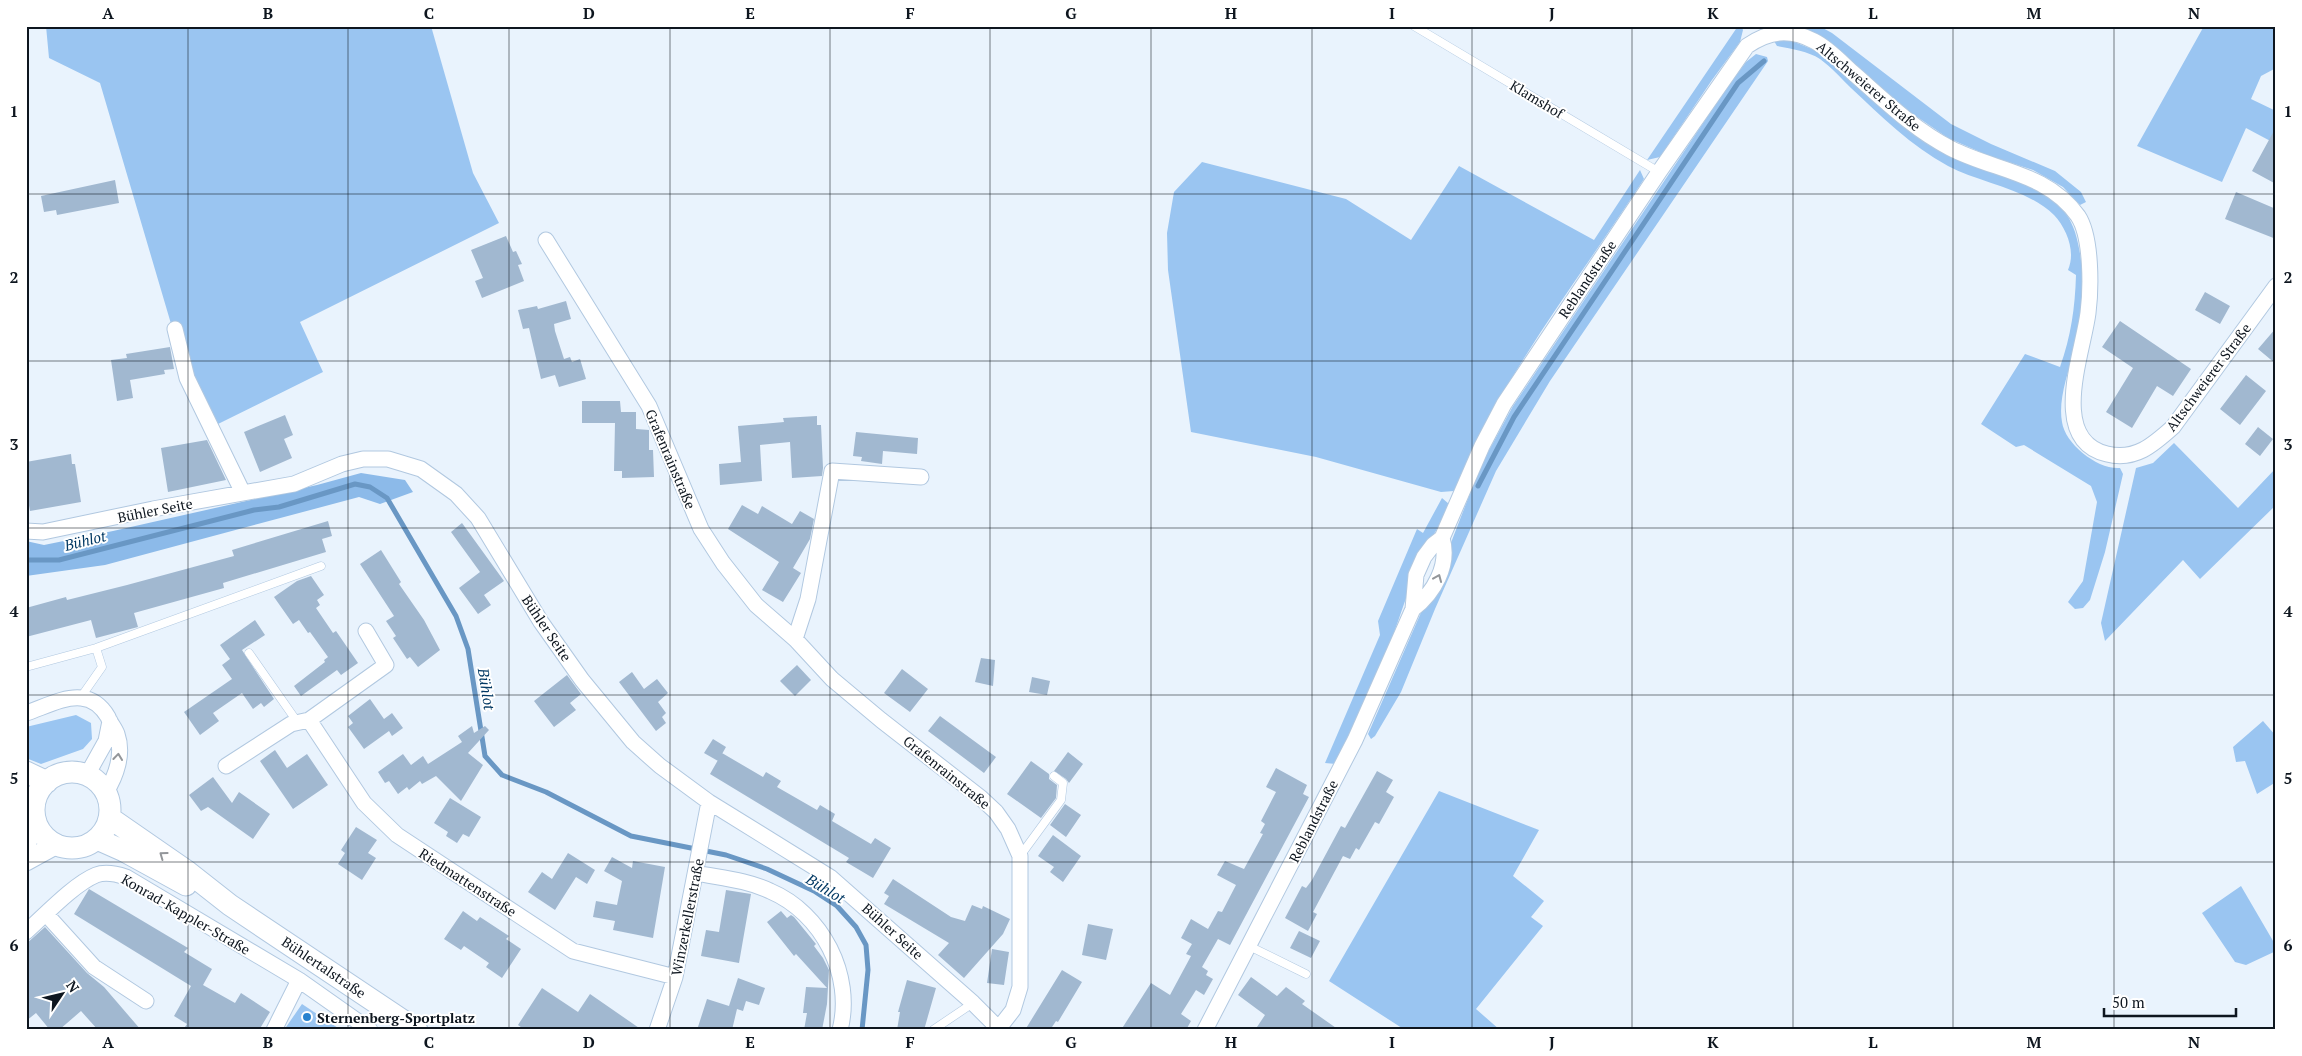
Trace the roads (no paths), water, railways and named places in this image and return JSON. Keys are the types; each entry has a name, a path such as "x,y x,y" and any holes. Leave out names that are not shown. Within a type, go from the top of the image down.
{"main road":[{"path":"26,772 47,782"},
{"path":"73,772 87,775 98,782 106,792 110,805 110,818 105,829 97,838 85,846 71,848 57,844 45,836 37,824 31,798 47,782 59,774 73,772"},
{"name":"Bühlertalstraße","path":"110,818 230,905 417,1030"},
{"name":"Bühlertalstraße","path":"97,838 182,883 230,905"}],"street":[{"name":"Altschweierer Straße","path":"1760,38 1783,31 1813,40 1922,130 1950,148 2030,177 2049,187 2079,218 2089,259 2090,288 2088,314 2073,393 2074,421 2086,444 2098,452 2113,456 2131,456 2151,446 2173,427 2276,286"},
{"name":"Reblandstraße","path":"1205,1030 1355,740 1413,609 1416,575 1429,551 1442,538 1482,446 1504,404 1737,59 1747,46 1760,38"},
{"name":"Grafenrainstraße","path":"546,240 649,406 701,529 723,563 756,605 795,640 832,679 991,807 1008,829 1020,856 1020,987 1013,1010 1000,1029"},
{"path":"176,329 187,378 243,493"},
{"name":"Bühler Seite","path":"26,531 43,532 294,484 342,464 363,459 388,458 421,469 456,494 478,518 541,622 582,680 633,742 660,766 710,802 830,877 856,898 1000,1029"},
{"path":"795,640 808,599 832,471 921,477"},
{"name":"Reblandstraße","path":"1413,609 1424,601 1441,573 1445,548 1442,538"},
{"path":"226,766 291,724 304,722 386,665 366,631"},
{"path":"26,713 65,700 81,697 93,701 104,709 117,734 119,758 114,778 106,792"},
{"path":"87,775 106,741 110,721"},
{"name":"Riedmattenstraße","path":"304,722 364,803 397,835 573,951 675,977"},
{"name":"Winzerkellerstraße","path":"657,1030 675,977 710,802"},
{"path":"26,843 37,824"},
{"path":"26,861 57,844"},
{"path":"697,867 772,891 799,909 819,930 832,951 841,974 844,996 840,1030"},
{"name":"Konrad-Kappler-Straße","path":"26,932 81,883 97,874 114,873 126,877 299,980 370,1030"},
{"path":"46,914 94,968 146,1001"},
{"path":"274,1030 299,980"}],"lane":[{"name":"Klamshof","path":"1414,26 1659,172"},
{"path":"26,668 96,648 321,566"},
{"path":"81,697 102,667 96,648"},
{"path":"249,653 304,722"},
{"path":"1020,856 1061,800 1063,783 1054,776"},
{"path":"1249,946 1306,974"},
{"path":"933,1030 973,1003"}],"waterway":[{"path":"1478,486 1514,417 1738,83 1764,61"},
{"name":"Bühlot","path":"26,560 59,560 254,510 279,507 355,484 370,487 387,498 456,616 468,649 485,756 502,775 546,792 631,836 726,855 767,869 814,891 837,906 856,927 866,945 868,970 862,1030"}],"place":[{"name":"Sternenberg-Sportplatz","path":"307,1017"}]}
